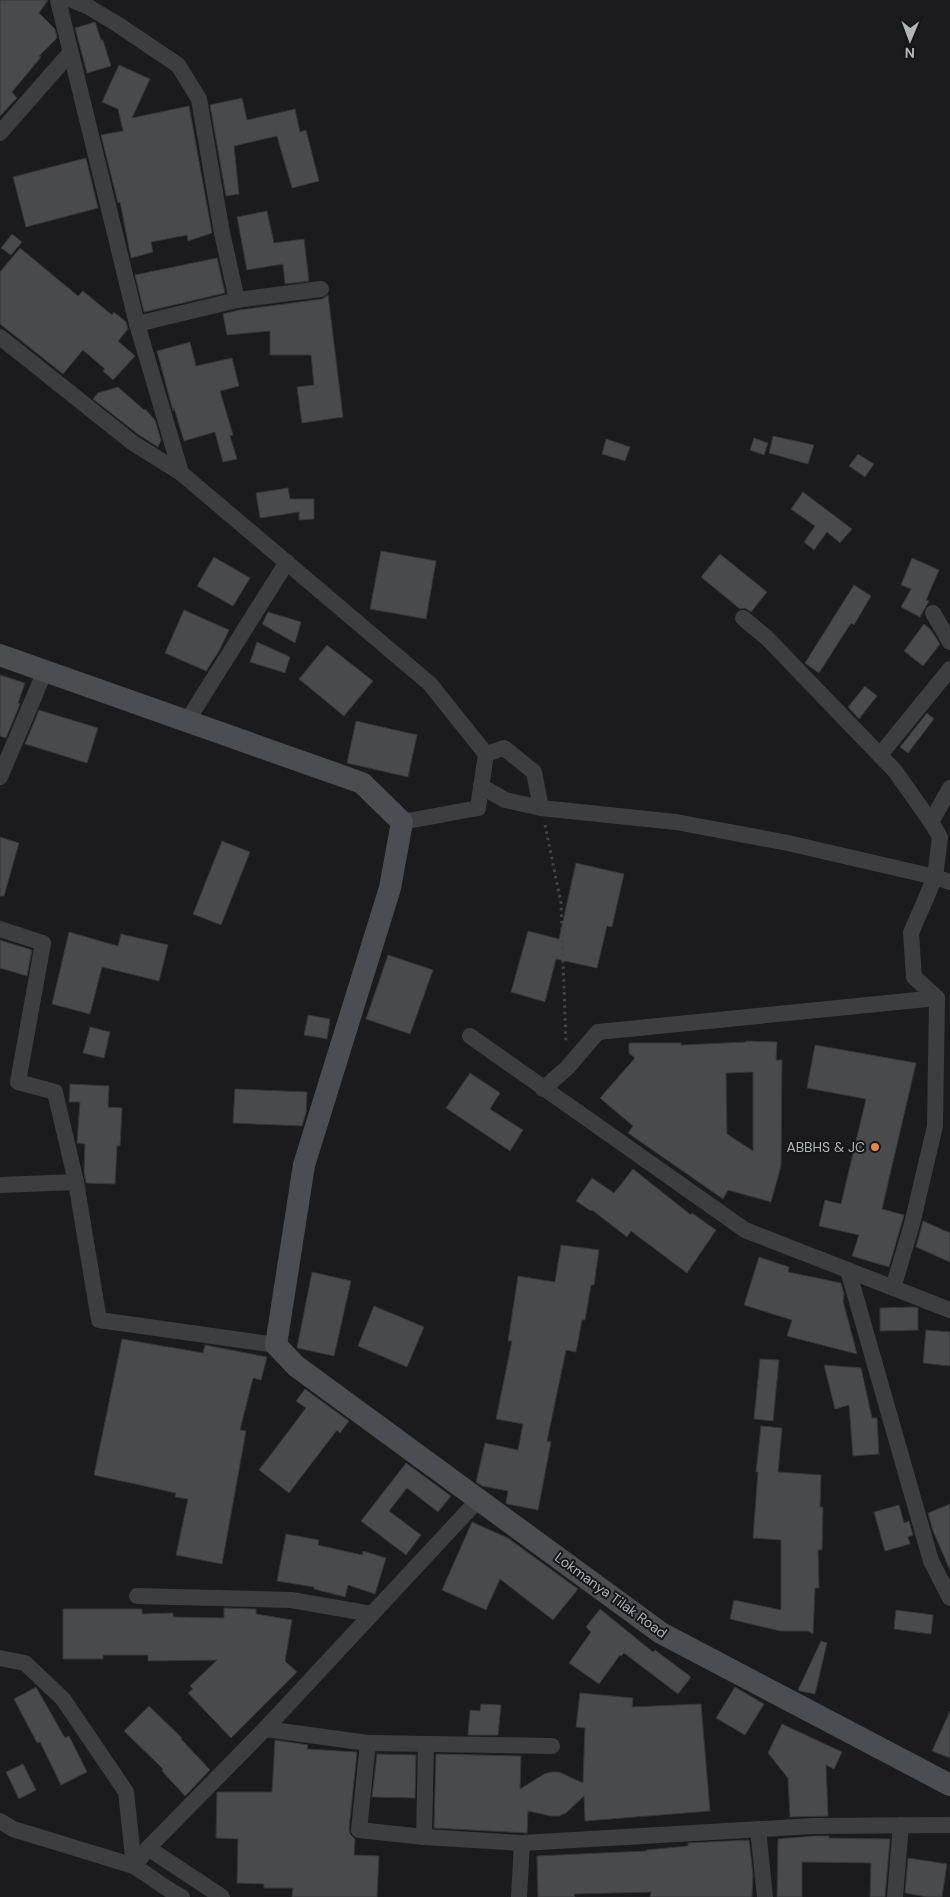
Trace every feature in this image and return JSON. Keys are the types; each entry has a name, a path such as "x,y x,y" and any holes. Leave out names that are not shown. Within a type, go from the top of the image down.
{"main road":[{"path":"0,655 362,783 402,822 390,888 304,1165 276,1345"},
{"name":"Lokmanya Tilak Road","path":"276,1345 296,1366 661,1633 950,1785"}],"street":[{"path":"58,0 137,324 182,473"},
{"path":"72,0 87,6 117,24 178,65 199,100 222,232 238,300"},
{"path":"0,133 70,53"},
{"path":"137,324 238,300 321,289"},
{"path":"0,337 133,443 182,473 430,684 486,754 478,808 402,822"},
{"path":"187,721 287,562"},
{"path":"933,613 950,642"},
{"path":"743,618 767,638 895,771 940,837 942,880 911,933 914,977 937,998 943,1027 935,1126 912,1224 893,1288"},
{"path":"880,755 950,669"},
{"path":"0,777 45,671"},
{"path":"486,754 504,748 534,772 541,808"},
{"path":"481,786 505,800 541,808 676,822 788,843 942,880"},
{"path":"931,822 950,788"},
{"path":"0,929 43,943 18,1082 55,1092 76,1182 98,1320 276,1345"},
{"path":"543,1089 567,1068 598,1032 937,998"},
{"path":"470,1036 745,1230 950,1310"},
{"path":"0,1186 76,1182"},
{"path":"848,1270 931,1561 950,1598"},
{"path":"134,1866 148,1848 265,1729 479,1499"},
{"path":"137,1596 291,1600 372,1614"},
{"path":"0,1658 25,1663 63,1699 126,1792 134,1866"},
{"path":"265,1729 368,1743 552,1746"},
{"path":"368,1743 359,1830 424,1837 522,1842 813,1826 950,1825"},
{"path":"424,1837 426,1744"},
{"path":"0,1822 14,1829 134,1866 182,1897"},
{"path":"895,1897 901,1825"},
{"path":"758,1829 765,1897"},
{"path":"520,1897 522,1842"},
{"path":"148,1848 222,1897"}],"path":[{"path":"541,808 561,903 567,1068"}],"building":[{"path":"0,0 48,0 39,13 55,29 57,38 39,56 41,57 12,92 17,98 0,116"},
{"path":"95,22 111,66 87,73 75,28"},
{"path":"119,65 150,79 132,118 189,106 212,233 188,241 187,235 151,242 153,252 131,258 120,202 118,203 101,135 123,131 118,109 102,102"},
{"path":"242,98 247,120 295,109 300,132 306,130 319,181 292,188 277,136 234,146 239,194 226,196 210,105"},
{"path":"86,158 98,208 26,227 13,177"},
{"path":"267,211 274,243 304,239 309,281 285,284 283,264 247,270 237,217"},
{"path":"12,234 22,242 11,255 1,248"},
{"path":"20,248 78,296 83,291 112,315 114,312 126,322 128,329 118,341 135,356 113,380 103,371 105,369 83,350 63,374 0,324 0,272"},
{"path":"217,258 225,293 144,312 135,275"},
{"path":"328,295 343,417 302,423 297,387 314,385 311,355 270,355 270,331 227,335 223,314 239,310 322,299"},
{"path":"190,342 196,366 232,358 239,386 220,391 233,435 230,436 237,459 223,462 215,432 184,441 174,408 173,411 157,351"},
{"path":"118,387 145,409 155,420 161,440 158,447 139,435 93,399 98,393"},
{"path":"773,436 814,445 808,464 769,453"},
{"path":"754,438 768,443 764,455 750,450"},
{"path":"606,439 630,447 625,461 602,454"},
{"path":"858,454 874,464 865,477 849,466"},
{"path":"288,488 290,499 314,499 314,519 299,520 299,512 260,518 256,493"},
{"path":"803,492 852,529 840,543 827,532 814,550 804,542 815,526 791,509"},
{"path":"381,551 436,561 426,619 370,609"},
{"path":"720,554 767,592 751,612 745,608 740,609 701,577"},
{"path":"214,557 250,578 233,606 197,586"},
{"path":"912,558 939,570 926,600 929,601 920,617 901,607 911,589 901,585"},
{"path":"854,585 871,596 854,625 851,623 819,673 805,663"},
{"path":"184,610 229,630 219,651 206,671 165,653"},
{"path":"268,612 301,622 295,643 262,624"},
{"path":"924,624 931,630 940,644 923,666 904,651"},
{"path":"257,642 290,657 285,673 250,662"},
{"path":"327,645 373,681 344,716 299,679"},
{"path":"0,675 25,683 18,703 20,704 6,738 0,736"},
{"path":"865,686 877,696 859,719 848,707"},
{"path":"39,710 98,728 87,763 25,744"},
{"path":"927,713 934,719 908,753 900,747"},
{"path":"356,721 417,735 408,777 347,763"},
{"path":"0,837 19,843 4,896 0,896"},
{"path":"222,841 250,852 221,925 193,914"},
{"path":"576,863 624,874 612,927 607,926 597,968 556,959 545,1002 511,992 528,931 559,939"},
{"path":"69,932 118,946 121,934 168,945 159,981 102,967 90,1014 52,1004"},
{"path":"0,940 32,950 27,976 0,968"},
{"path":"388,955 433,970 410,1034 366,1019"},
{"path":"308,1015 330,1019 327,1039 304,1035"},
{"path":"90,1027 110,1032 104,1058 83,1053"},
{"path":"777,1042 776,1060 782,1060 781,1166 771,1202 728,1190 723,1199 628,1133 633,1126 600,1098 635,1058 629,1053 629,1043 681,1043 681,1045","holes":["753,1072 753,1151 727,1134 726,1073"]},
{"name":"ABBHS & JC","path":"815,1045 916,1063 882,1209 904,1215 889,1267 852,1256 859,1235 819,1226 825,1200 841,1204 866,1099 807,1088"},
{"path":"470,1073 500,1093 490,1109 523,1130 510,1151 446,1108"},
{"path":"70,1084 109,1086 108,1107 122,1108 115,1184 86,1183 84,1172 85,1144 77,1143 80,1102 69,1102"},
{"path":"235,1089 307,1092 306,1113 302,1126 233,1123"},
{"path":"633,1169 691,1215 692,1213 716,1230 687,1273 631,1231 627,1237 592,1210 576,1201 592,1178 614,1193"},
{"path":"923,1221 950,1233 950,1262 916,1247"},
{"path":"561,1245 599,1250 594,1285 591,1285 585,1320 582,1320 576,1352 566,1350 547,1441 551,1442 538,1510 507,1504 508,1491 482,1486 476,1482 485,1443 518,1450 523,1424 496,1419 512,1341 508,1341 518,1276 555,1282"},
{"path":"759,1257 789,1267 788,1272 841,1283 844,1294 843,1301 857,1354 787,1336 792,1320 744,1305"},
{"path":"312,1272 351,1281 334,1356 297,1348"},
{"path":"374,1306 424,1327 407,1367 358,1346"},
{"path":"880,1308 918,1308 918,1330 880,1331"},
{"path":"926,1330 950,1332 950,1366 923,1363"},
{"path":"122,1339 203,1353 205,1345 267,1357 261,1380 253,1378 240,1430 246,1431 222,1564 176,1555 188,1499 175,1497 176,1493 94,1475"},
{"path":"760,1359 779,1360 773,1421 754,1419"},
{"path":"824,1365 861,1368 872,1418 877,1418 879,1454 853,1456 849,1405 835,1409"},
{"path":"305,1389 349,1421 340,1433 337,1430 289,1493 259,1470 306,1408 296,1401"},
{"path":"761,1426 782,1428 778,1472 821,1475 820,1507 823,1507 822,1550 818,1550 819,1588 815,1588 813,1634 808,1631 780,1631 730,1619 734,1600 781,1610 781,1540 753,1538 758,1472 756,1472"},
{"path":"406,1463 451,1496 438,1512 407,1488 389,1511 421,1535 406,1555 361,1521"},
{"path":"950,1504 950,1570 933,1531 928,1513"},
{"path":"899,1505 904,1523 909,1521 913,1535 908,1537 910,1544 885,1551 874,1512"},
{"path":"472,1522 508,1538 578,1589 553,1620 500,1579 486,1610 442,1590"},
{"path":"286,1534 319,1540 318,1545 362,1555 363,1551 386,1558 375,1594 348,1585 345,1597 314,1589 314,1587 277,1581"},
{"path":"224,1608 256,1609 256,1614 292,1620 285,1661 297,1672 231,1738 188,1693 193,1689 190,1686 217,1660 148,1661 148,1655 103,1655 103,1659 63,1659 63,1609 142,1609 142,1614 173,1613 173,1617 224,1618"},
{"path":"600,1609 653,1652 655,1650 691,1677 678,1694 624,1653 620,1655 599,1684 569,1663 591,1632 586,1627"},
{"path":"896,1610 933,1615 931,1634 894,1629"},
{"path":"821,1641 827,1643 815,1694 800,1691 798,1690"},
{"path":"36,1687 65,1738 69,1736 87,1772 61,1785 40,1742 37,1743 14,1699"},
{"path":"735,1687 764,1704 745,1735 716,1718"},
{"path":"580,1693 633,1698 632,1707 701,1704 710,1811 585,1821 584,1796 566,1813 559,1816 528,1811 527,1833 434,1828 436,1754 521,1756 520,1789 544,1774 551,1772 559,1772 583,1783 585,1728 576,1727"},
{"path":"481,1704 501,1705 498,1735 468,1735 470,1710 480,1711"},
{"path":"149,1706 182,1738 210,1770 185,1796 162,1771 163,1769 124,1731"},
{"path":"950,1711 950,1758 932,1751"},
{"path":"782,1724 842,1752 834,1769 826,1765 828,1816 790,1817 788,1778 768,1753"},
{"path":"275,1740 308,1745 307,1749 357,1752 349,1829 350,1834 355,1839 354,1855 379,1856 377,1897 292,1897 293,1888 264,1888 264,1884 237,1883 238,1839 216,1838 217,1792 272,1792"},
{"path":"377,1754 416,1755 415,1798 372,1797"},
{"path":"23,1764 36,1790 19,1799 6,1772"},
{"path":"813,1836 890,1839 885,1897 870,1897 871,1863 802,1862 802,1897 777,1897 778,1839"},
{"path":"749,1840 753,1875 752,1897 650,1897 651,1892 574,1894 575,1897 538,1897 537,1856 646,1851 688,1846 688,1843"},
{"path":"908,1858 947,1864 942,1897 927,1897 905,1893"}],"place":[{"name":"ABBHS & JC","path":"875,1147"}]}
